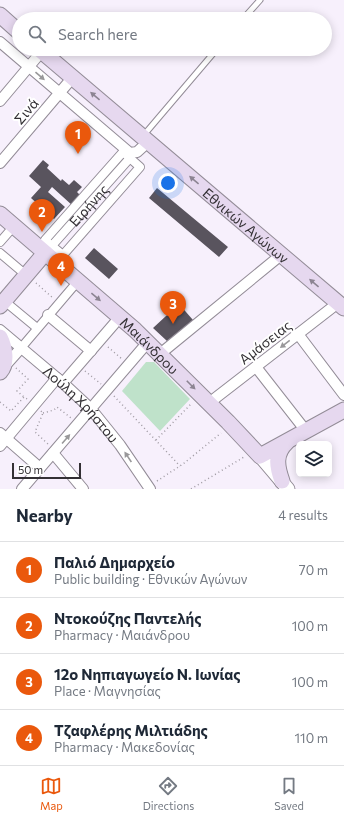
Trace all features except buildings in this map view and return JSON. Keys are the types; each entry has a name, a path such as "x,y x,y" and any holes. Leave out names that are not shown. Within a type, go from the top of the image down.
{"main road":[{"path":"2,21 12,27"},
{"name":"Εθνικών Αγώνων","path":"48,56 341,306"},
{"name":"Μαιάνδρου","path":"0,214 14,226 49,249 78,281 148,342 257,453"},
{"name":"Ειρήνης","path":"1,301 49,249"},
{"path":"0,337 5,353 4,368"},
{"path":"257,453 290,440 344,410"},
{"path":"286,487 277,463 282,447 290,440"}],"street":[{"path":"0,42 12,52"},
{"path":"17,56 130,153 137,152 145,139"},
{"path":"0,101 36,56"},
{"name":"Σινά","path":"0,163 73,77"},
{"name":"Ειρήνης","path":"130,158 140,167 63,255 49,249 130,158"},
{"path":"0,242 14,226"},
{"path":"0,253 26,275"},
{"path":"160,354 281,255"},
{"path":"4,368 78,281"},
{"path":"1,301 37,328"},
{"name":"Αμάσειας","path":"205,399 256,367 298,334 341,306"},
{"path":"48,315 91,351"},
{"path":"40,468 2,439 78,365 120,317"},
{"name":"Λούλη Χρήστου","path":"0,330 91,409 120,445 149,488"},
{"path":"298,334 344,395"},
{"path":"22,489 148,342"},
{"path":"256,367 306,431"},
{"path":"53,453 83,489"},
{"name":"Μαιάνδρου","path":"257,453 286,487"}],"lane":[{"path":"249,12 260,0"},
{"path":"145,139 211,56"}],"path":[{"path":"26,275 59,303"},
{"path":"100,340 126,362"},
{"path":"78,365 108,390 180,466"},
{"path":"4,368 28,379 17,391 24,396"},
{"path":"156,440 205,399"},
{"path":"43,413 54,410 57,406 78,425"},
{"path":"149,488 180,466 231,425"},
{"path":"190,489 257,453"}],"green space":[{"path":"146,362 154,362 190,399 160,431 122,391"}],"place":[{"name":"Παλιό Δημαρχείο","path":"78,154"},
{"name":"Ντοκούζης Παντελής","path":"42,232"},
{"name":"Τζαφλέρης Μιλτιάδης","path":"61,286"},
{"name":"12ο Νηπιαγωγείο Ν. Ιωνίας","path":"173,324"}]}
